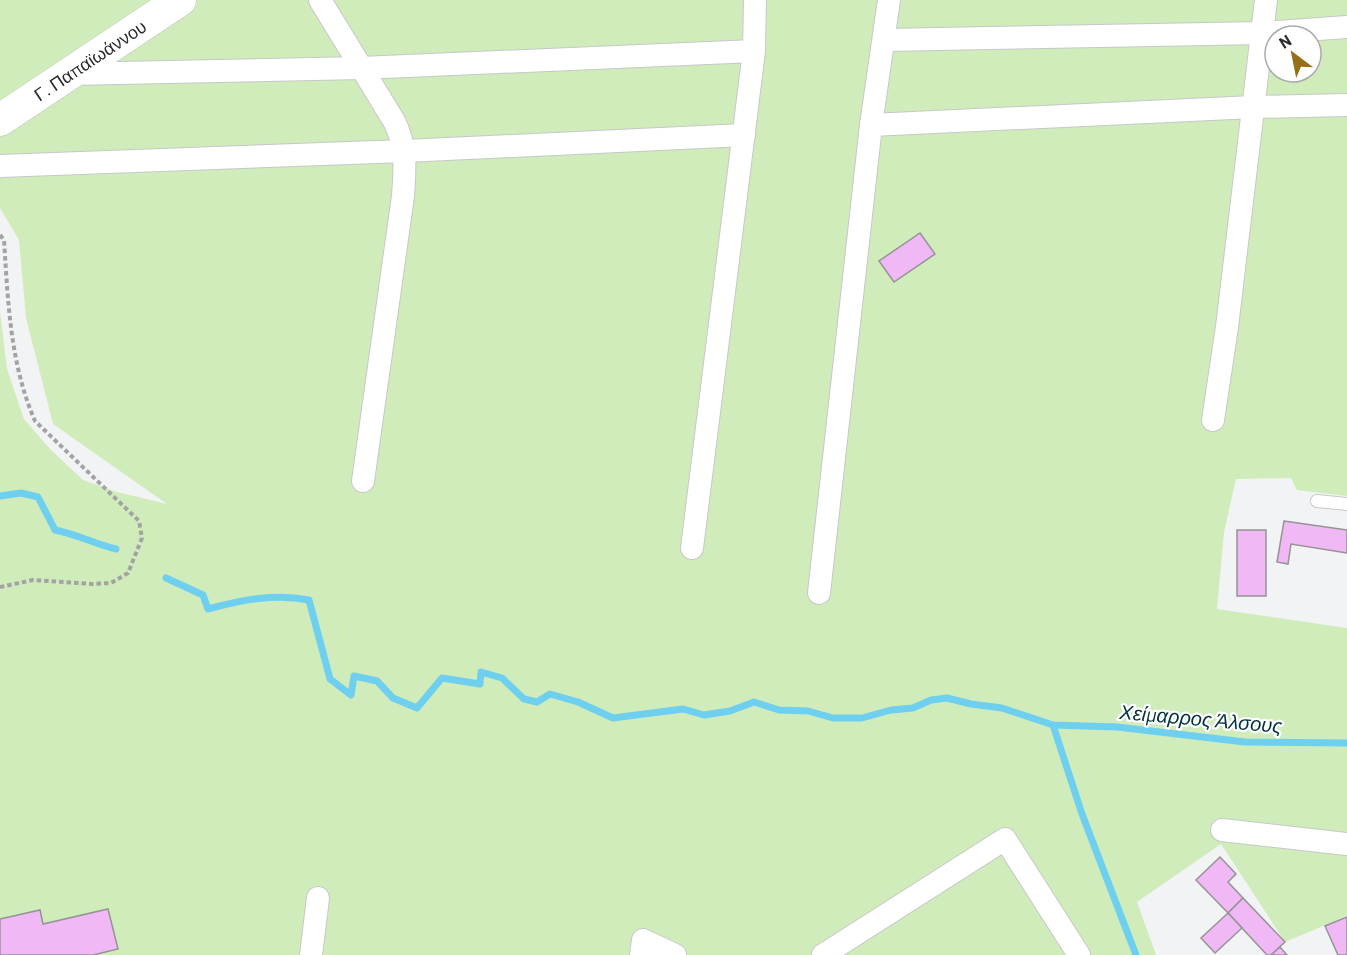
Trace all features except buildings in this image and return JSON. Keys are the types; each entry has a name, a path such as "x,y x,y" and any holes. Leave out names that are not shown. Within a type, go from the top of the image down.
{"street":[{"name":"Γ. Παπαϊωάννου","path":"0,120 180,0"},
{"path":"320,0 400,132 405,151 403,196 363,481"},
{"path":"692,548 754,51 755,0"},
{"path":"819,593 871,125 889,0"},
{"path":"1213,420 1227,327 1266,0"},
{"path":"884,40 1262,33 1347,27"},
{"path":"68,74 361,68 754,51"},
{"path":"871,125 1253,106 1347,105"},
{"path":"0,166 405,151 744,135"},
{"path":"1222,830 1347,844"},
{"path":"823,955 1005,839 1078,955"},
{"path":"311,955 318,898"},
{"path":"641,955 643,940 675,955"}],"lane":[{"path":"1317,501 1347,504"}],"path":[{"path":"0,235 4,240 8,303 15,355 27,403 35,422 139,521 142,538 129,573 111,583 33,580 0,587"}],"green space":[{"path":"0,0 1347,0 1347,496 1297,490 1291,478 1236,479 1224,532 1217,609 1347,628 1347,916 1285,942 1221,844 1137,902 1156,955 0,955 0,311 7,369 24,419 50,449 83,480 117,492 167,504 53,424 26,318 19,240 0,208"}],"waterway":[{"name":"Χείμαρρος Άλσους","path":"0,496 21,493 38,497 55,530 116,549"},
{"name":"Χείμαρρος Άλσους","path":"166,578 203,595 208,609 258,598 284,597 309,600 330,679 351,695 354,676 377,681 393,698 417,708 442,678 480,684 481,672 502,678 524,699 537,702 550,694 578,702 613,718 683,709 704,715 730,711 754,702 779,710 808,711 833,718 862,718 891,710 913,708 931,700 947,698 1002,708 1053,725 1117,727 1245,742 1347,743"},
{"name":"Χείμαρρος Άλσους","path":"1053,725 1082,814 1136,955"}]}
